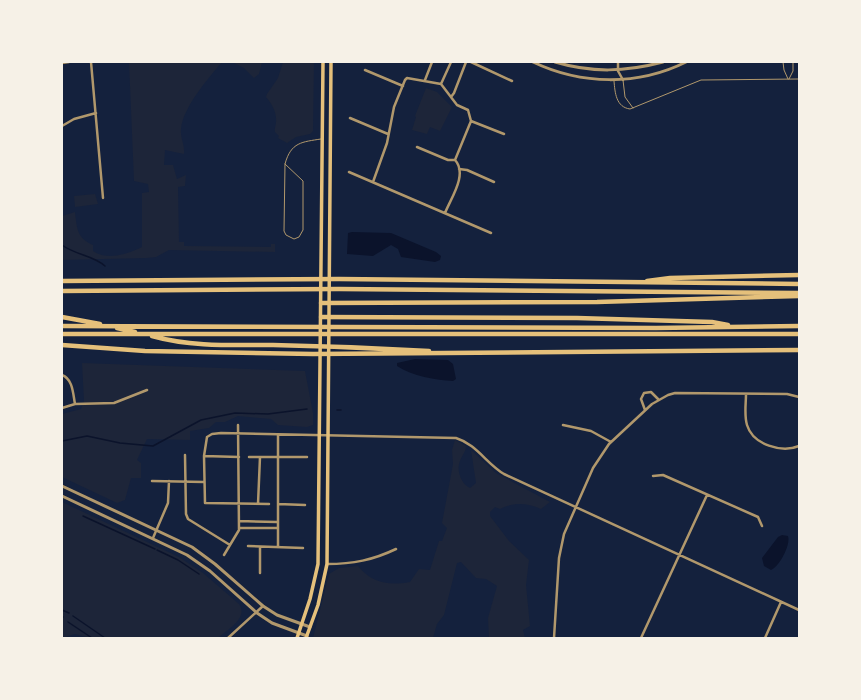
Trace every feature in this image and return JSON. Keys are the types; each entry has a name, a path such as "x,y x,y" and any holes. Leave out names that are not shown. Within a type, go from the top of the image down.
{"highway":[{"path":"629,283 670,278 799,274"},
{"path":"62,281 339,279 799,284"},
{"path":"62,291 339,289 799,294"},
{"path":"321,303 597,302 799,294"},
{"path":"62,317 172,341 199,344 344,346 467,353"},
{"path":"321,317 577,318 712,322 739,327"},
{"path":"62,326 656,328 799,326"},
{"path":"62,334 799,334"},
{"path":"62,345 145,351 344,355 799,350"}],"main road":[{"path":"297,638 310,599 318,564 323,62"},
{"path":"307,637 311,627 327,564 331,62"}],"street":[{"path":"62,63 69,62"},
{"path":"91,62 103,198"},
{"path":"425,80 432,62"},
{"path":"441,84 451,62"},
{"path":"451,97 466,62"},
{"path":"472,62 512,81"},
{"path":"533,62 562,73 597,80 614,81 664,71 686,62"},
{"path":"555,62 580,69 618,71 663,62"},
{"path":"614,81 618,71 618,62"},
{"path":"365,70 403,86"},
{"path":"618,71 623,80"},
{"path":"372,182 384,154 394,107 407,78 441,84 457,105 468,110 471,121 455,160"},
{"path":"62,126 74,119 96,113"},
{"path":"350,118 388,134"},
{"path":"471,121 504,134"},
{"path":"417,147 448,160 455,160"},
{"path":"445,213 460,176 458,164 455,160"},
{"path":"459,169 466,170 494,182"},
{"path":"349,172 491,233"},
{"path":"62,375 68,378 70,382 75,404"},
{"path":"62,408 75,404 108,404 147,390"},
{"path":"645,410 640,399 644,393 651,392 658,399"},
{"path":"554,638 560,550 567,524 598,457 611,442 658,399 675,393 787,394 799,397"},
{"path":"746,394 745,419 747,427 753,436 773,447 791,449 799,446"},
{"path":"224,555 239,528 238,425"},
{"path":"562,425 591,431 611,442"},
{"path":"269,504 205,503 204,456 207,437 212,434 238,433 456,438 472,446 497,470 799,610"},
{"path":"278,435 278,547"},
{"path":"185,455 186,514 188,519 230,545"},
{"path":"204,456 239,457"},
{"path":"249,457 307,458"},
{"path":"258,504 260,457"},
{"path":"653,476 663,475 758,517 762,526"},
{"path":"152,481 204,482"},
{"path":"153,538 168,503 169,481"},
{"path":"62,486 192,547 215,564 263,606 277,615 311,627"},
{"path":"641,638 707,495"},
{"path":"62,496 187,555 204,567 257,613 272,623 307,637"},
{"path":"278,504 305,505"},
{"path":"239,521 277,522"},
{"path":"239,528 277,528"},
{"path":"248,546 303,548"},
{"path":"260,547 260,573"},
{"path":"327,564 363,562 396,549"},
{"path":"765,638 781,602"},
{"path":"228,638 263,606"}],"lane":[{"path":"783,62 784,70 788,79"},
{"path":"788,79 793,71 793,62"},
{"path":"614,81 616,96 620,105 627,109 634,108 701,80 799,79"},
{"path":"623,80 625,97 634,108"},
{"path":"284,164 303,181 303,230 299,237 294,239 286,235 284,231 284,164 287,155 293,147 303,142 322,139 331,140"}],"shaded area":[{"path":"129,62 222,62 197,94 186,112 181,129 184,154 165,150 164,165 173,165 177,179 186,175 185,186 178,187 179,242 184,242 184,246 271,247 271,244 275,244 275,252 169,250 156,257 146,258 62,260 62,216 75,212 77,228 81,236 93,245 93,251 105,256 111,256 124,254 142,247 142,193 149,192 148,184 134,181"},
{"path":"232,62 262,62 259,74 254,78 244,68"},
{"path":"283,62 314,62 313,131 310,134 296,137 287,143 278,138 279,136 275,132 275,112 266,97 278,78"},
{"path":"426,88 437,92 452,107 440,131 430,127 427,134 412,130 415,116"},
{"path":"95,194 98,204 75,207 74,196"},
{"path":"348,233 391,233 436,252 441,256 440,260 435,262 401,257 398,249 391,245 373,256 347,254"},
{"path":"415,359 448,360 453,364 456,379 453,381 424,377 397,366 397,363"},
{"path":"82,363 305,371 313,413 313,425 307,427 278,425 271,419 238,416 225,422 216,422 209,428 190,431 190,440 147,439 137,460 141,463 141,478 131,478 125,500 117,503 62,477 62,414 81,409 84,401"},
{"path":"455,440 466,446 460,461 459,472 464,483 470,488 476,483 471,450 496,473 550,502 541,509 531,505 515,504 500,509 495,507 490,512 490,516 509,541 529,560 526,585 530,626 523,630 525,638 489,638 488,618 497,586 486,579 476,578 461,562 457,563 444,615 437,624 433,638 313,638 329,574 339,568 358,566 363,572 375,580 395,584 410,582 419,569 430,570 439,541 442,541 447,528 442,523 453,464 452,450"},
{"path":"62,502 179,557 203,573 239,604 241,614 239,619 218,638 89,638 75,634 62,638"},
{"path":"782,535 788,536 788,545 781,560 771,570 764,566 762,558 778,537"}],"waterway":[{"path":"62,245 73,251 95,259 105,266"},
{"path":"62,441 87,436 120,443 153,446 201,420 235,413 268,414 307,409"},
{"path":"83,516 155,549"},
{"path":"157,550 178,560 199,574"},
{"path":"62,610 69,613"},
{"path":"73,616 105,638"},
{"path":"68,622 92,638"}]}
